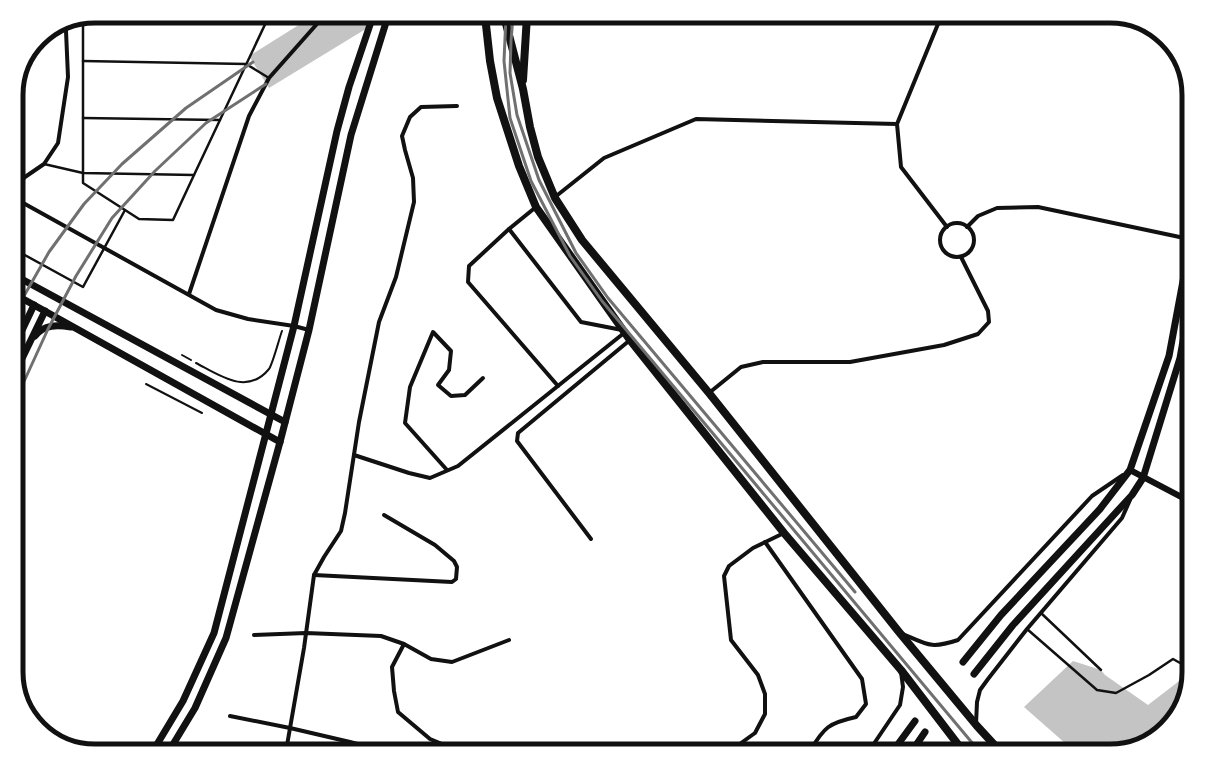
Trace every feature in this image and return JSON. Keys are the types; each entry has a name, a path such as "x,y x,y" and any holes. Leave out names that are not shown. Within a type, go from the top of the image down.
{"highway":[{"path":"487,23 490,61 498,98 517,160 536,207 630,340 784,533 901,670 958,744"},
{"path":"506,23 523,89 530,127 536,149 555,198 582,240 709,393 899,632 994,744"},
{"path":"523,89 526,23"}],"main road":[{"path":"157,744 183,701 214,633 294,326 337,131 349,87 371,23"},
{"path":"173,744 195,708 226,638 286,422 309,330 351,135 386,23"},
{"path":"23,280 286,422"},
{"path":"963,662 1001,616 1100,509 1130,470 1169,356 1182,286"},
{"path":"23,299 280,442"},
{"path":"23,328 34,305"},
{"path":"23,356 44,311"},
{"path":"27,348 38,333 47,327 62,326 76,328"},
{"path":"974,674 1013,625 1132,495 1143,478 1180,358 1182,347"},
{"path":"898,744 916,721"},
{"path":"917,744 925,732"}],"street":[{"path":"189,294 249,116 269,78 318,23"},
{"path":"940,23 938,24 897,124 901,167 947,226"},
{"path":"23,179 44,164 58,143 68,77 66,29"},
{"path":"287,744 314,575 341,531 359,422 379,322 396,277 414,202 413,178 402,136 410,117 421,107 457,106"},
{"path":"555,198 604,158 696,119 897,124"},
{"path":"23,203 216,310 248,319 294,326 309,330"},
{"path":"536,207 509,229 469,266 468,282 558,386"},
{"path":"967,227 978,216 997,208 1038,207 1182,238"},
{"path":"957,223 967,227 971,231 974,241 970,251 961,257 951,256 943,250 940,245 940,235 947,226 957,223"},
{"path":"509,229 581,322 623,331"},
{"path":"709,393 741,367 764,362 850,362 944,345 978,334 989,322 988,311 961,257"},
{"path":"354,455 409,473 430,478 458,466 558,386 623,331"},
{"path":"447,470 405,423 410,387 433,332 451,351 449,370 438,385 451,396 465,395 483,378"},
{"path":"591,539 517,441 518,433 630,340"},
{"path":"899,632 927,645 941,646 958,640 1092,496 1130,470 1182,498"},
{"path":"977,726 977,702 980,690 1027,629 1122,518 1132,495"},
{"path":"314,575 452,582 456,579 457,567 454,560 435,545 384,515"},
{"path":"740,744 755,733 765,714 766,694 758,675 732,640 724,576 729,566 753,548 784,533"},
{"path":"765,542 862,679 866,704 856,717 841,721 826,728 815,744"},
{"path":"254,635 306,633 382,636 404,644 431,659 452,662 509,640"},
{"path":"404,644 392,667 398,712 430,739 442,744"},
{"path":"874,744 900,704 903,687 901,670"},
{"path":"230,716 290,728 357,744"}],"lane":[{"path":"83,24 83,183 139,219 173,220 266,23"},
{"path":"83,61 246,64 269,78"},
{"path":"83,118 220,120"},
{"path":"44,164 83,173 194,175"},
{"path":"23,255 83,287 125,210"},
{"path":"1041,613 1101,670"},
{"path":"1027,629 1097,690 1116,693 1149,675 1173,659 1182,664"}],"path":[{"path":"191,360 228,380 242,383 255,380 269,368 283,325"},
{"path":"146,384 202,413"}],"building":[{"path":"302,23 376,23 269,88 249,56"},
{"path":"1073,661 1101,670 1105,675 1148,705 1181,679 1181,686 1175,704 1170,712 1150,732 1129,742 1110,744 1066,744 1024,707"}],"railway":[{"path":"506,23 504,61 510,118 531,181 570,256 602,301 973,744"},
{"path":"512,23 510,73 517,115 539,180 576,253 608,298 855,592"},
{"path":"23,298 49,252 84,204 122,164 186,108 253,62"},
{"path":"23,384 48,329 76,276 112,218 155,171 206,123 266,84"}]}
